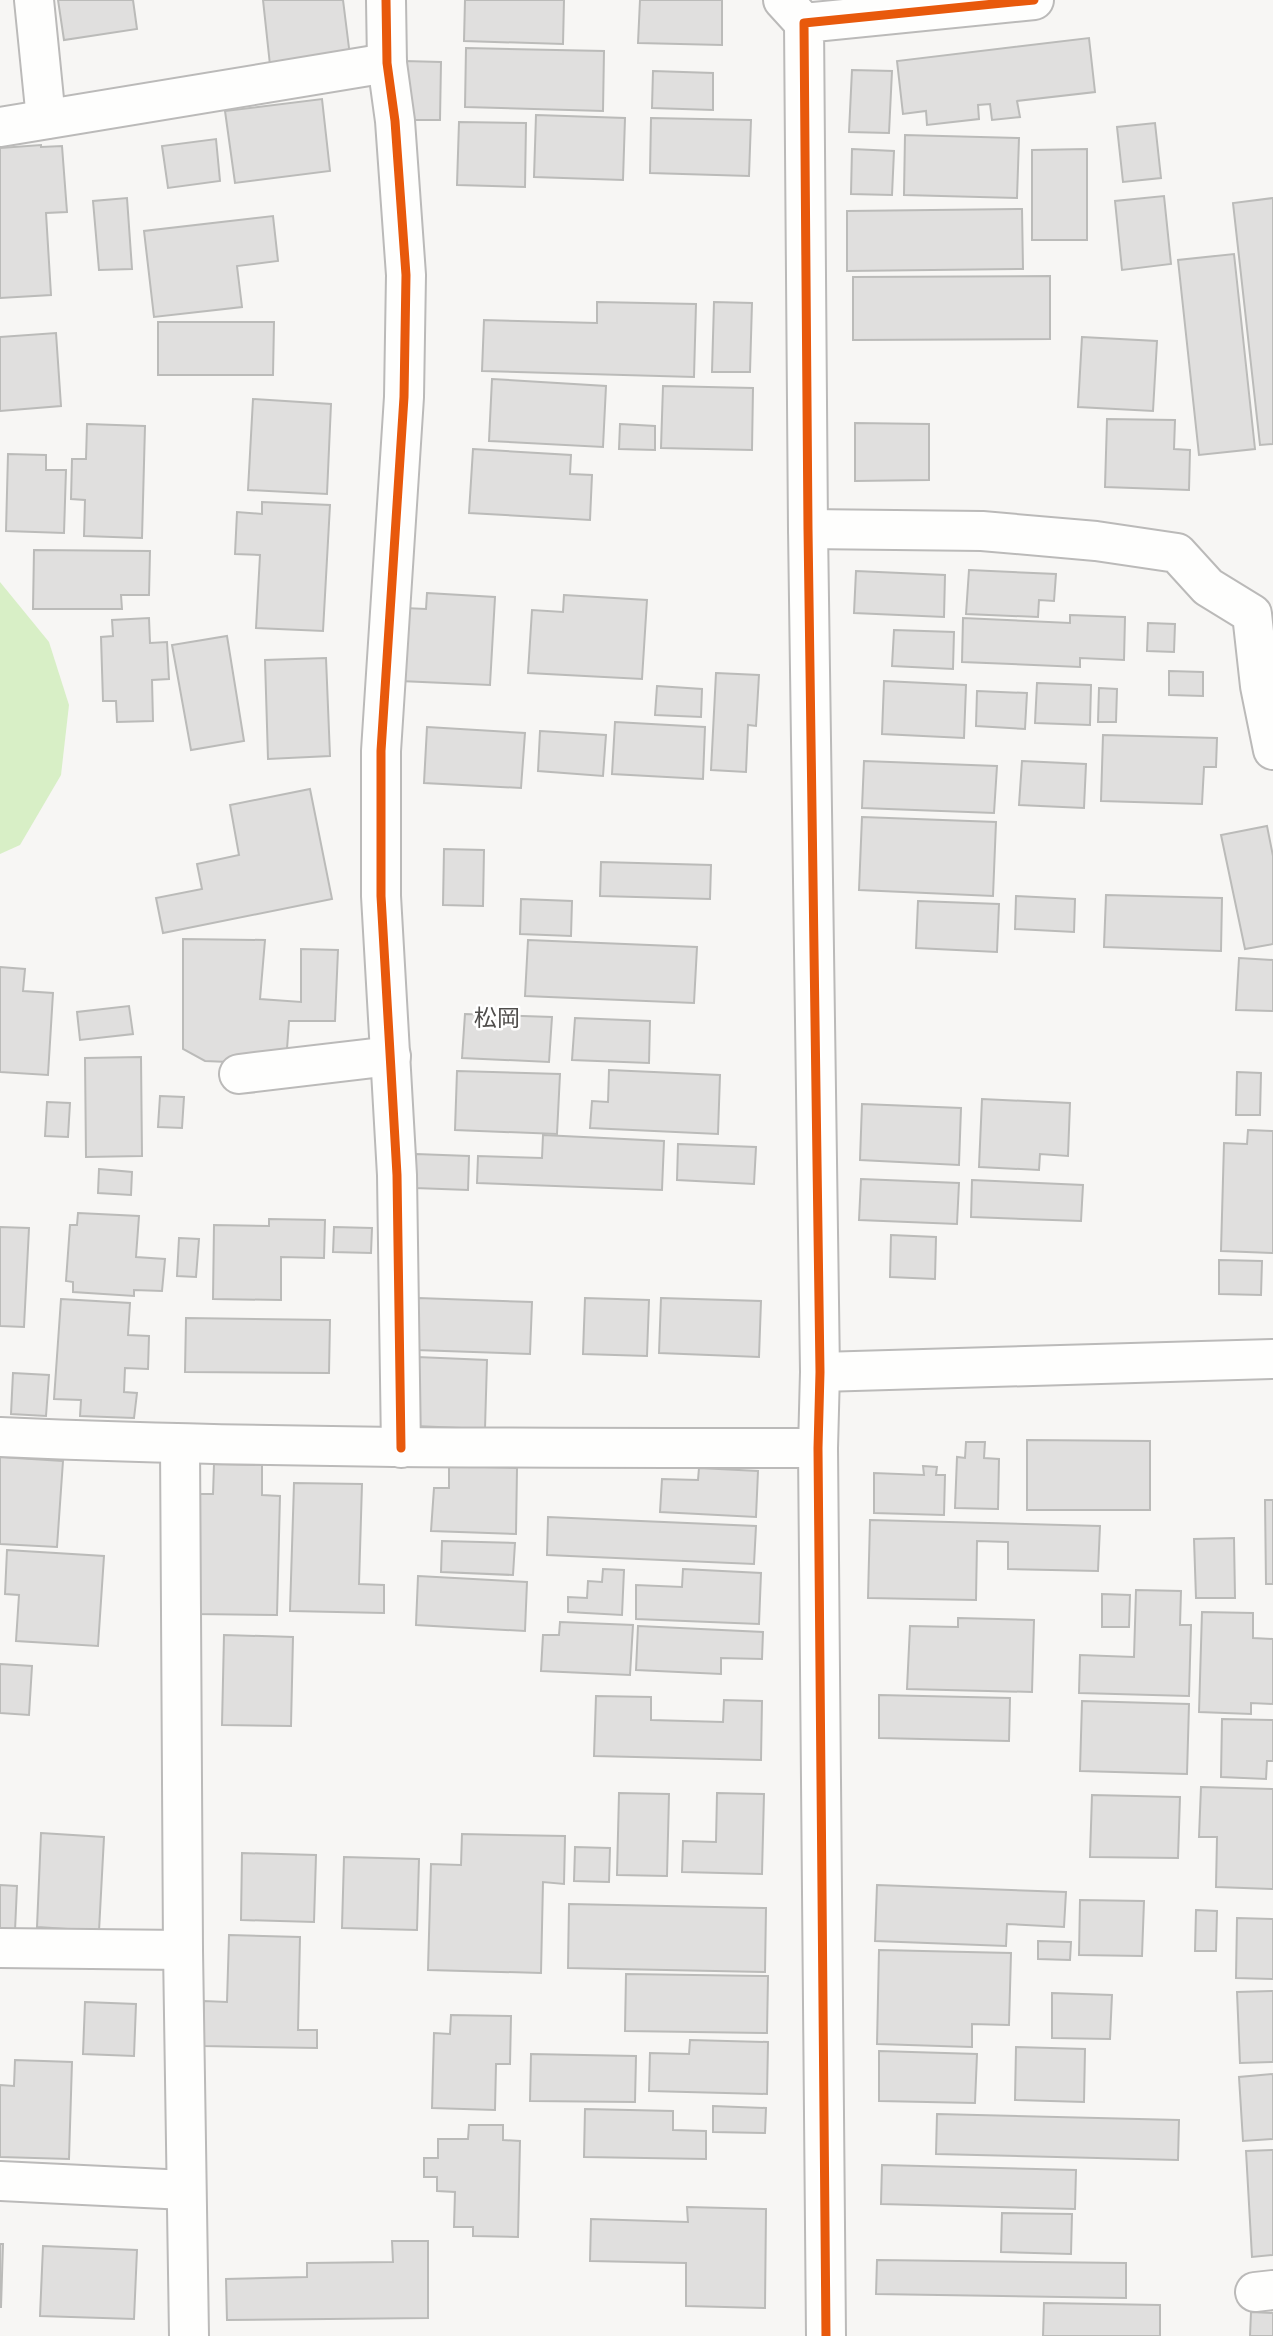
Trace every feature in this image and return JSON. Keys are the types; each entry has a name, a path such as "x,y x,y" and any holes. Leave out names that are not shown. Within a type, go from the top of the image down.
{"street":[{"path":"34,0 46,119"},
{"path":"386,0 387,63 395,121 406,275 404,397 381,751 381,896 397,1175 401,1448"},
{"path":"826,2336 818,1448 820,1372 808,529 794,12 1034,0"},
{"path":"0,127 387,63"},
{"path":"808,529 982,531 1096,541 1177,552 1208,587 1252,614 1260,686 1273,750"},
{"path":"239,1074 391,1056"},
{"path":"820,1372 1273,1359"},
{"path":"0,1437 401,1448 818,1448"},
{"path":"180,1444 183,1950 189,2336"},
{"path":"0,1948 183,1950"},
{"path":"0,2181 186,2190"}],"green space":[{"path":"0,582 49,642 69,705 61,775 20,845 0,854"}],"building":[{"path":"58,0 133,0 137,29 64,40"},
{"path":"263,0 343,0 350,56 270,65"},
{"path":"465,0 564,0 563,44 464,41"},
{"path":"640,0 722,0 722,45 638,43"},
{"path":"1089,38 1095,92 1017,101 1020,117 992,120 990,104 978,105 979,119 927,125 926,111 903,114 897,61"},
{"path":"466,48 604,51 603,111 465,107"},
{"path":"404,61 441,62 440,120 403,120"},
{"path":"852,70 892,71 889,133 849,132"},
{"path":"653,71 713,73 713,110 652,108"},
{"path":"322,99 330,171 235,183 225,111"},
{"path":"536,115 625,118 623,180 534,177"},
{"path":"651,118 751,120 749,176 650,173"},
{"path":"459,122 526,123 525,187 457,185"},
{"path":"1155,123 1161,178 1123,182 1117,127"},
{"path":"905,135 1019,138 1017,198 904,195"},
{"path":"216,139 220,181 168,188 162,146"},
{"path":"62,146 67,212 46,213 51,295 0,298 0,148"},
{"path":"852,149 894,151 892,195 851,194"},
{"path":"1087,149 1087,240 1032,240 1032,150"},
{"path":"1164,196 1171,264 1122,270 1115,201"},
{"path":"127,198 132,269 99,270 93,201"},
{"path":"1273,198 1273,444 1260,445 1233,203"},
{"path":"1022,209 1023,269 847,271 847,211"},
{"path":"273,216 278,261 237,266 242,307 154,317 144,231"},
{"path":"1234,254 1255,449 1199,455 1178,260"},
{"path":"1050,276 1050,339 853,340 853,277"},
{"path":"597,302 696,304 694,377 482,371 484,320 597,323"},
{"path":"714,302 752,303 750,372 712,372"},
{"path":"158,322 274,322 273,375 158,375"},
{"path":"56,333 61,406 0,411 0,337"},
{"path":"1082,337 1157,341 1153,411 1078,407"},
{"path":"492,379 606,386 603,447 489,441"},
{"path":"663,386 753,388 752,450 661,448"},
{"path":"253,399 331,404 327,494 248,490"},
{"path":"1107,419 1175,420 1174,449 1190,450 1189,490 1105,487"},
{"path":"855,423 929,424 929,480 855,481"},
{"path":"87,424 145,426 142,538 84,536 85,500 71,499 72,459 86,459"},
{"path":"620,424 655,426 655,450 619,449"},
{"path":"473,449 571,455 570,474 592,475 590,520 469,513"},
{"path":"8,454 46,455 46,470 66,470 64,533 6,531"},
{"path":"262,502 330,505 323,631 256,628 260,555 235,554 237,512 262,514"},
{"path":"34,550 150,551 149,595 121,595 122,609 33,609"},
{"path":"969,570 1056,574 1054,601 1039,600 1038,617 966,614"},
{"path":"856,571 945,575 944,617 854,613"},
{"path":"427,593 495,597 490,685 400,681 405,608 426,609"},
{"path":"564,595 647,600 642,679 528,673 532,610 563,612"},
{"path":"1070,615 1125,617 1124,660 1080,658 1080,667 962,662 963,618 1070,623"},
{"path":"149,618 150,643 167,642 169,679 152,680 153,721 117,722 116,701 103,701 101,637 113,636 112,620"},
{"path":"1148,623 1175,624 1174,652 1147,651"},
{"path":"894,630 954,632 953,669 892,666"},
{"path":"227,636 244,741 191,750 172,645"},
{"path":"326,658 330,756 268,759 265,660"},
{"path":"1169,671 1203,672 1203,696 1169,695"},
{"path":"716,673 759,675 756,726 748,725 746,772 711,770"},
{"path":"884,681 966,685 964,738 882,734"},
{"path":"1037,683 1091,685 1090,725 1035,723"},
{"path":"657,686 702,689 701,717 655,715"},
{"path":"1099,688 1117,689 1116,722 1098,722"},
{"path":"977,691 1027,693 1025,729 976,726"},
{"path":"615,722 705,727 703,779 612,774"},
{"path":"427,727 525,733 521,788 424,783"},
{"path":"540,731 606,735 603,776 538,771"},
{"path":"1103,735 1217,738 1216,767 1204,767 1202,804 1101,801"},
{"path":"864,761 997,766 994,813 862,808"},
{"path":"1022,761 1086,764 1084,808 1019,805"},
{"path":"310,789 332,899 163,933 156,898 202,889 197,864 239,855 230,805"},
{"path":"862,817 996,822 993,896 859,890"},
{"path":"1267,826 1273,856 1273,944 1245,949 1221,835"},
{"path":"444,849 484,850 483,906 443,905"},
{"path":"601,862 711,865 710,899 600,896"},
{"path":"1106,895 1222,898 1221,951 1104,947"},
{"path":"1016,896 1075,899 1074,932 1015,929"},
{"path":"521,899 572,901 571,936 520,934"},
{"path":"918,901 999,904 997,952 916,948"},
{"path":"183,939 265,940 260,999 301,1002 301,949 338,950 335,1021 289,1021 287,1049 252,1063 205,1061 183,1049"},
{"path":"528,940 697,947 694,1003 525,996"},
{"path":"1239,958 1273,960 1273,1011 1236,1010"},
{"path":"0,967 25,969 23,991 53,993 48,1075 0,1072"},
{"path":"129,1006 133,1034 80,1040 77,1012"},
{"path":"465,1014 552,1017 549,1062 462,1058"},
{"path":"575,1018 650,1021 649,1063 572,1060"},
{"path":"141,1057 142,1156 86,1157 85,1058"},
{"path":"609,1070 720,1075 718,1134 590,1128 592,1101 608,1102"},
{"path":"457,1071 560,1074 557,1134 455,1130"},
{"path":"1237,1072 1261,1073 1260,1115 1236,1115"},
{"path":"160,1096 184,1097 182,1128 158,1127"},
{"path":"982,1099 1070,1103 1068,1156 1040,1154 1039,1170 979,1167"},
{"path":"47,1102 70,1103 68,1137 45,1136"},
{"path":"862,1104 961,1108 959,1165 860,1160"},
{"path":"1248,1130 1273,1131 1273,1253 1221,1251 1224,1143 1247,1144"},
{"path":"543,1135 664,1141 662,1190 477,1183 478,1156 542,1158"},
{"path":"678,1144 756,1147 754,1184 677,1180"},
{"path":"416,1154 469,1156 468,1190 415,1188"},
{"path":"99,1169 132,1172 131,1195 98,1193"},
{"path":"861,1179 959,1183 957,1224 859,1220"},
{"path":"972,1180 1083,1185 1081,1221 971,1217"},
{"path":"78,1213 139,1216 136,1257 165,1259 162,1291 134,1290 134,1296 73,1292 73,1282 66,1281 70,1225 77,1225"},
{"path":"269,1219 325,1220 324,1258 281,1257 281,1300 213,1299 214,1225 269,1226"},
{"path":"0,1227 29,1228 24,1327 0,1326"},
{"path":"334,1227 372,1228 371,1253 333,1252"},
{"path":"891,1235 936,1237 935,1279 890,1277"},
{"path":"179,1238 199,1239 196,1277 177,1276"},
{"path":"1219,1260 1262,1261 1261,1295 1219,1294"},
{"path":"418,1298 532,1302 530,1354 416,1350"},
{"path":"585,1298 649,1300 647,1356 583,1354"},
{"path":"661,1298 761,1301 759,1357 659,1353"},
{"path":"61,1299 130,1303 128,1335 149,1336 148,1369 125,1368 124,1392 137,1393 134,1418 80,1416 81,1400 54,1399"},
{"path":"186,1318 330,1320 329,1373 185,1372"},
{"path":"417,1357 487,1360 485,1429 415,1426"},
{"path":"13,1373 49,1375 46,1416 11,1414"},
{"path":"1027,1440 1150,1441 1150,1510 1027,1510"},
{"path":"966,1442 985,1442 984,1458 999,1459 998,1509 955,1508 957,1457 965,1458"},
{"path":"0,1457 63,1461 57,1547 0,1544"},
{"path":"214,1464 262,1465 262,1495 280,1496 277,1615 195,1614 199,1494 213,1494"},
{"path":"449,1466 517,1468 516,1534 431,1531 434,1488 449,1488"},
{"path":"923,1466 937,1467 936,1475 945,1475 944,1515 874,1513 874,1473 924,1475"},
{"path":"699,1468 758,1471 756,1517 660,1512 662,1479 698,1480"},
{"path":"294,1483 362,1484 359,1584 384,1585 384,1613 290,1611"},
{"path":"1265,1500 1273,1500 1273,1584 1266,1584"},
{"path":"548,1517 756,1526 754,1564 547,1555"},
{"path":"870,1520 1100,1526 1098,1571 1008,1569 1008,1542 977,1541 976,1600 868,1598"},
{"path":"1234,1538 1235,1598 1196,1598 1194,1539"},
{"path":"442,1541 515,1543 513,1575 441,1572"},
{"path":"7,1550 104,1556 98,1646 16,1641 19,1595 5,1594"},
{"path":"603,1569 624,1570 622,1615 568,1612 568,1597 587,1598 588,1581 602,1582"},
{"path":"683,1569 761,1573 759,1624 636,1619 636,1585 682,1587"},
{"path":"418,1576 527,1582 525,1631 416,1625"},
{"path":"1136,1590 1181,1591 1180,1625 1191,1625 1189,1696 1079,1693 1080,1655 1134,1657"},
{"path":"1102,1594 1130,1595 1129,1627 1102,1627"},
{"path":"1202,1612 1253,1613 1253,1638 1273,1639 1273,1704 1251,1703 1251,1714 1199,1712"},
{"path":"958,1618 1034,1620 1032,1692 907,1689 910,1626 958,1627"},
{"path":"560,1622 633,1625 630,1675 541,1671 543,1635 559,1635"},
{"path":"638,1626 763,1632 762,1659 721,1658 721,1674 636,1670"},
{"path":"224,1635 293,1637 291,1726 222,1725"},
{"path":"0,1664 32,1666 29,1715 0,1713"},
{"path":"879,1695 1010,1698 1009,1741 879,1738"},
{"path":"596,1696 651,1697 651,1720 723,1722 724,1700 762,1701 761,1760 594,1756"},
{"path":"1082,1701 1189,1704 1187,1774 1080,1771"},
{"path":"1222,1719 1273,1720 1273,1761 1267,1761 1266,1779 1221,1777"},
{"path":"1201,1787 1273,1789 1273,1889 1216,1887 1217,1837 1199,1837"},
{"path":"619,1793 669,1794 667,1876 617,1875"},
{"path":"717,1793 764,1794 762,1874 682,1872 683,1841 716,1842"},
{"path":"1092,1795 1180,1797 1178,1858 1090,1857"},
{"path":"41,1833 104,1837 99,1931 37,1927"},
{"path":"462,1834 565,1836 564,1884 543,1882 541,1973 428,1970 431,1864 461,1865"},
{"path":"575,1847 610,1848 609,1882 574,1881"},
{"path":"242,1853 316,1855 314,1922 241,1920"},
{"path":"344,1857 419,1859 417,1930 342,1928"},
{"path":"0,1885 17,1886 15,1931 0,1930"},
{"path":"877,1885 1066,1892 1064,1927 1007,1924 1006,1946 875,1941"},
{"path":"1080,1900 1144,1901 1142,1956 1079,1955"},
{"path":"569,1904 766,1908 765,1972 568,1968"},
{"path":"1196,1910 1217,1911 1216,1951 1195,1951"},
{"path":"1237,1918 1273,1919 1273,1979 1236,1978"},
{"path":"229,1935 300,1937 298,2030 317,2030 317,2048 203,2046 204,2001 227,2002"},
{"path":"1038,1941 1071,1942 1070,1960 1038,1959"},
{"path":"879,1950 1011,1953 1009,2025 972,2024 972,2047 877,2044"},
{"path":"626,1974 768,1976 767,2033 625,2031"},
{"path":"1273,1991 1273,2062 1240,2063 1237,1992"},
{"path":"1052,1993 1112,1995 1110,2039 1052,2038"},
{"path":"85,2002 136,2004 134,2056 83,2054"},
{"path":"451,2015 511,2016 510,2064 496,2064 495,2110 432,2108 434,2033 450,2034"},
{"path":"690,2040 768,2042 767,2094 649,2091 650,2053 689,2054"},
{"path":"1016,2047 1085,2049 1084,2102 1015,2100"},
{"path":"879,2051 977,2054 975,2103 879,2101"},
{"path":"531,2054 636,2056 635,2102 530,2101"},
{"path":"15,2060 72,2062 69,2159 0,2157 0,2085 14,2086"},
{"path":"1273,2074 1273,2139 1243,2141 1239,2077"},
{"path":"713,2106 766,2108 765,2133 713,2132"},
{"path":"585,2109 673,2111 673,2130 706,2131 706,2159 584,2157"},
{"path":"937,2114 1179,2120 1178,2160 936,2154"},
{"path":"469,2125 503,2125 503,2140 520,2141 518,2237 473,2236 473,2227 454,2227 455,2192 437,2191 437,2177 424,2177 424,2158 438,2158 438,2139 468,2139"},
{"path":"1273,2150 1273,2255 1252,2257 1246,2151"},
{"path":"882,2165 1076,2170 1075,2209 881,2204"},
{"path":"687,2207 766,2209 765,2308 686,2306 686,2263 590,2261 591,2219 688,2222"},
{"path":"1002,2213 1072,2214 1071,2254 1001,2252"},
{"path":"392,2241 428,2241 428,2318 227,2320 226,2279 307,2277 307,2263 393,2262"},
{"path":"0,2244 3,2244 1,2307 0,2307"},
{"path":"43,2246 137,2250 134,2319 40,2316"},
{"path":"877,2260 1126,2263 1126,2298 876,2294"},
{"path":"1044,2303 1160,2305 1160,2336 1043,2336"},
{"path":"1251,2312 1273,2313 1273,2336 1250,2336"}],"cycle path":[{"path":"386,0 387,63 395,121 406,275 404,397 381,751 381,896 397,1175 401,1448"},
{"path":"826,2336 818,1448 820,1372 804,23 1034,0"}],"district":[{"name":"松岡","path":"497,1017"}]}
